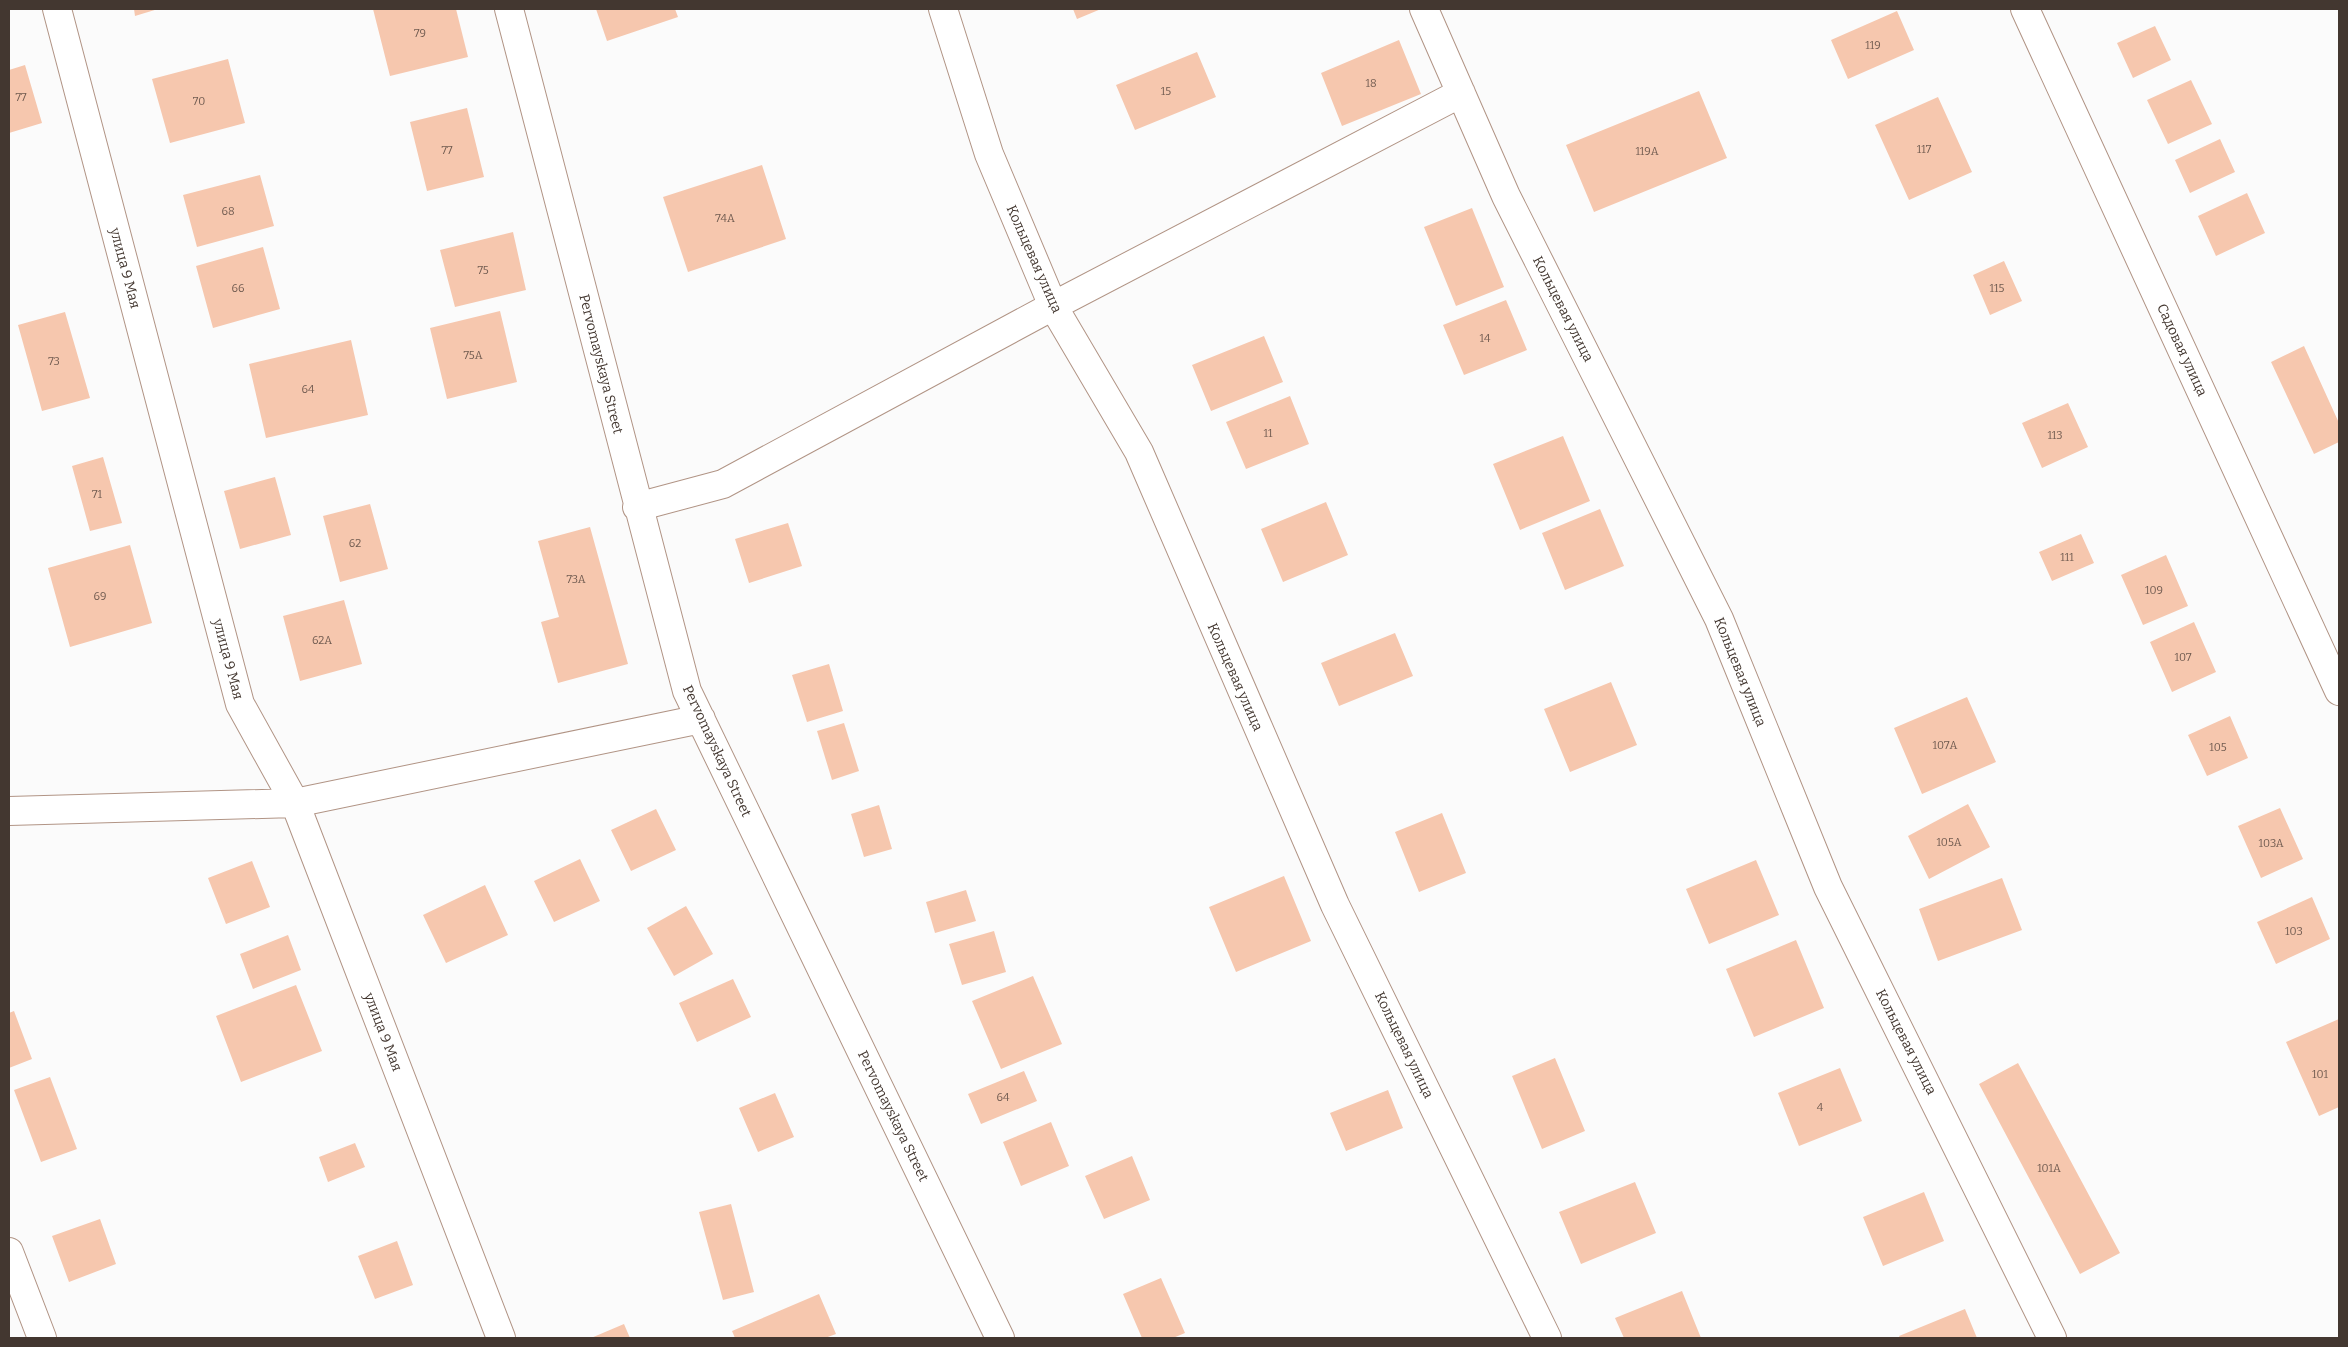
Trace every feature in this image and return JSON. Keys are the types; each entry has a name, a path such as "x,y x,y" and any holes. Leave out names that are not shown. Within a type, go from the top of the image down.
{"street":[{"name":"улица 9 Мая","path":"57,9 240,704 295,803 501,1338"},
{"name":"Pervomayskaya Street","path":"509,9 637,507 687,691 1000,1338"},
{"name":"Кольцевая улица","path":"943,9 989,154 1053,306 1140,452 1335,905 1546,1338"},
{"name":"Кольцевая улица","path":"1424,9 1506,196 1719,619 1828,887 2052,1338"},
{"name":"Садовая улица","path":"2025,9 2339,691"},
{"path":"637,507 723,484 1053,306 1461,93"},
{"path":"9,811 295,803 701,720"},
{"path":"9,1252 42,1338"}],"building":[{"path":"134,9 158,9 135,16"},
{"path":"373,9 456,9 468,57 390,76"},
{"path":"596,9 675,9 678,17 607,41"},
{"path":"1073,9 1101,9 1077,19"},
{"path":"1897,11 1914,50 1848,79 1831,40"},
{"path":"2155,26 2171,60 2133,78 2117,43"},
{"path":"1399,40 1421,94 1342,126 1321,73"},
{"path":"1197,52 1216,97 1135,130 1116,85"},
{"path":"228,59 245,123 170,143 152,79"},
{"path":"25,65 42,123 9,133 9,70"},
{"path":"2191,80 2212,124 2168,144 2147,100"},
{"path":"1699,91 1727,158 1594,212 1566,145"},
{"path":"1938,97 1972,172 1909,200 1875,125"},
{"path":"467,108 484,177 427,191 410,122"},
{"path":"2220,139 2235,172 2190,193 2175,160"},
{"path":"762,165 786,239 688,272 663,197"},
{"path":"260,175 274,226 197,247 183,195"},
{"path":"2247,193 2265,233 2216,256 2198,216"},
{"path":"1472,208 1504,287 1456,306 1424,227"},
{"path":"513,232 526,290 455,307 440,250"},
{"path":"263,247 280,309 213,328 196,266"},
{"path":"2004,261 2022,301 1990,315 1973,275"},
{"path":"1506,300 1527,350 1464,375 1443,325"},
{"path":"500,311 517,382 447,399 430,328"},
{"path":"65,312 90,398 42,411 18,325"},
{"path":"1264,336 1283,382 1211,411 1192,365"},
{"path":"351,340 368,415 266,438 249,364"},
{"path":"2304,346 2339,423 2339,442 2314,454 2271,362"},
{"path":"1290,396 1309,444 1246,469 1226,422"},
{"path":"2068,403 2088,447 2042,468 2022,423"},
{"path":"1563,436 1590,501 1520,530 1493,464"},
{"path":"103,457 122,523 90,531 72,466"},
{"path":"275,477 291,535 240,549 224,491"},
{"path":"1326,502 1348,555 1283,582 1261,529"},
{"path":"370,504 388,569 340,582 323,516"},
{"path":"1600,509 1624,566 1565,590 1542,533"},
{"path":"788,523 802,566 749,583 735,539"},
{"path":"590,527 628,664 558,683 541,622 559,617 538,541"},
{"path":"2081,534 2094,563 2052,581 2039,552"},
{"path":"130,545 152,623 70,647 48,568"},
{"path":"2166,555 2188,606 2143,625 2121,575"},
{"path":"344,600 362,664 300,681 283,616"},
{"path":"2194,622 2216,672 2172,692 2150,642"},
{"path":"1395,633 1413,676 1339,706 1321,663"},
{"path":"829,664 843,711 807,722 792,675"},
{"path":"1611,682 1637,745 1570,772 1544,709"},
{"path":"1967,697 1996,762 1922,794 1894,728"},
{"path":"2230,716 2248,758 2207,776 2188,735"},
{"path":"844,723 859,771 832,780 817,731"},
{"path":"1968,804 1990,847 1929,879 1908,836"},
{"path":"879,805 892,849 864,857 851,814"},
{"path":"2280,808 2303,859 2261,878 2238,826"},
{"path":"656,809 676,850 631,871 611,830"},
{"path":"1442,813 1466,873 1419,892 1395,832"},
{"path":"580,859 600,901 554,922 534,881"},
{"path":"1756,860 1779,915 1709,944 1686,889"},
{"path":"252,861 270,907 226,924 208,878"},
{"path":"1284,876 1311,941 1236,972 1209,907"},
{"path":"2002,878 2022,930 1938,961 1919,909"},
{"path":"485,885 508,935 446,963 423,915"},
{"path":"966,890 976,921 935,933 926,902"},
{"path":"2312,897 2330,939 2276,964 2257,922"},
{"path":"686,906 713,954 674,976 647,928"},
{"path":"994,931 1006,972 962,985 949,944"},
{"path":"288,935 301,970 253,989 240,954"},
{"path":"1796,940 1824,1008 1754,1037 1726,969"},
{"path":"1033,976 1062,1044 1001,1069 972,1001"},
{"path":"733,979 751,1017 697,1042 679,1003"},
{"path":"296,985 322,1051 241,1082 216,1016"},
{"path":"14,1011 32,1059 9,1068 9,1013"},
{"path":"2339,1019 2339,1107 2319,1116 2286,1042"},
{"path":"1555,1058 1585,1131 1542,1149 1512,1076"},
{"path":"2018,1063 2120,1253 2080,1274 1979,1084"},
{"path":"1840,1068 1862,1121 1799,1146 1778,1093"},
{"path":"1024,1071 1037,1101 981,1124 968,1094"},
{"path":"50,1077 77,1149 41,1162 14,1090"},
{"path":"1388,1090 1403,1128 1346,1151 1330,1113"},
{"path":"775,1093 794,1137 758,1152 739,1108"},
{"path":"1051,1122 1069,1166 1021,1186 1003,1142"},
{"path":"355,1143 365,1167 328,1182 319,1157"},
{"path":"1132,1156 1150,1200 1104,1219 1085,1176"},
{"path":"1635,1182 1656,1233 1581,1264 1559,1212"},
{"path":"1924,1192 1944,1241 1883,1266 1863,1217"},
{"path":"731,1204 754,1292 723,1300 699,1212"},
{"path":"100,1219 116,1264 69,1282 52,1236"},
{"path":"397,1241 413,1285 375,1299 358,1256"},
{"path":"1161,1278 1185,1333 1173,1338 1142,1338 1123,1294"},
{"path":"1682,1291 1701,1338 1624,1338 1615,1318"},
{"path":"819,1294 836,1334 825,1338 735,1338 732,1331"},
{"path":"1965,1309 1977,1338 1900,1338 1899,1336"},
{"path":"624,1324 630,1338 591,1338"}]}
